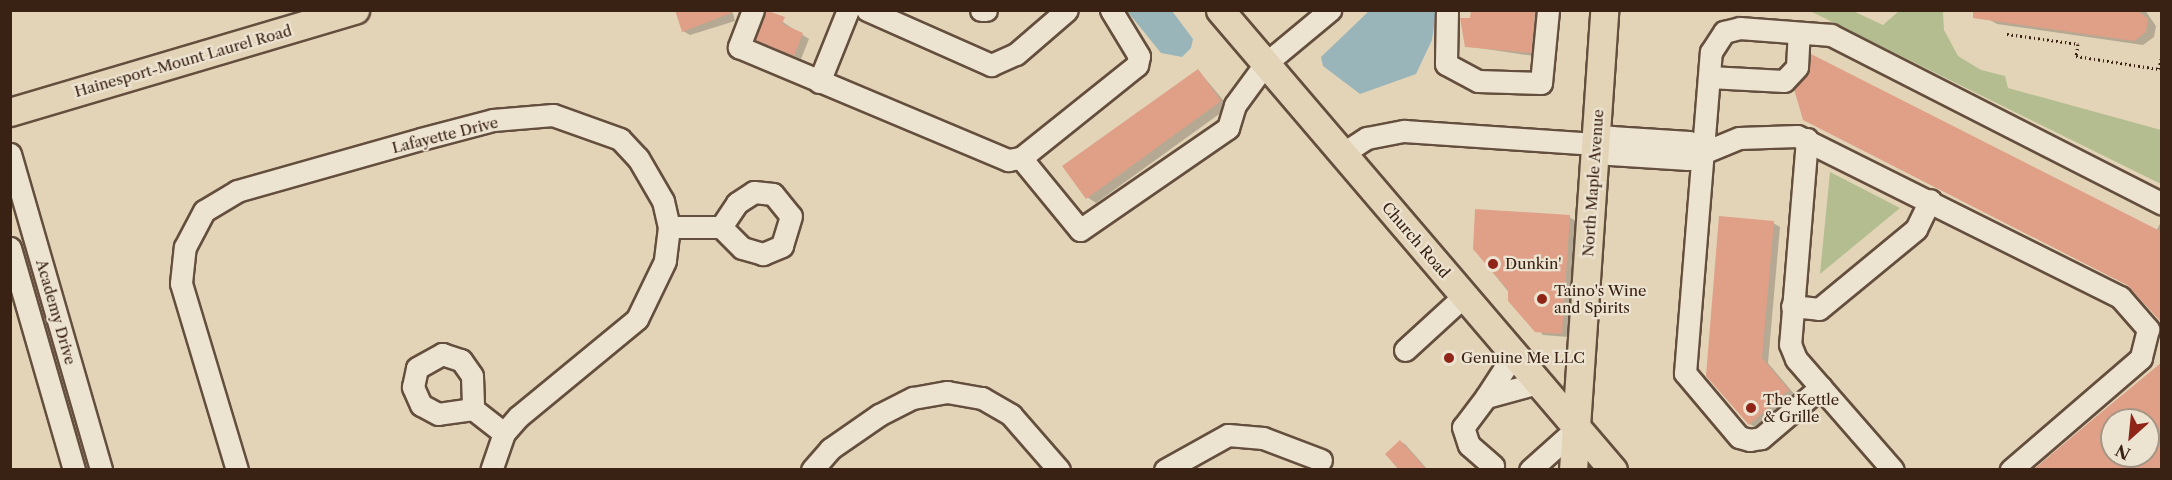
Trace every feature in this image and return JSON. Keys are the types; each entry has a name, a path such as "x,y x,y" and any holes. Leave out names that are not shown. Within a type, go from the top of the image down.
{"main road":[{"name":"Hainesport-Mount Laurel Road","path":"10,112 355,10"},
{"name":"Church Road","path":"1220,10 1613,470"},
{"name":"North Maple Avenue","path":"1574,470 1605,10"}],"street":[{"path":"753,10 739,46 819,82 1008,160 1021,158 1137,66 1139,56 1111,10"},
{"path":"819,82 848,10"},
{"path":"867,10 992,64 1016,54 1067,10"},
{"path":"1021,158 1080,230 1228,128 1235,105 1265,64 1330,10"},
{"path":"1447,10 1446,64 1478,81 1541,83 1548,10"},
{"path":"1821,387 1761,438 1750,440 1739,437 1685,373 1709,77 1713,44 1724,32 1740,28 1831,35 2162,204"},
{"path":"1709,77 1784,81 1797,67 1799,33"},
{"name":"Lafayette Drive","path":"237,470 181,283 185,247 197,222 228,195 486,122 553,115 585,123 627,145 658,191 669,227 663,270 637,319 504,433"},
{"path":"1342,154 1367,138 1396,131 1596,144 1610,154 1688,159 1739,138 1807,139 2120,297 2148,329 2141,358 2011,470"},
{"path":"1807,139 1792,306 1792,350 1893,470"},
{"name":"Academy Drive","path":"10,154 102,470"},
{"path":"1792,306 1819,309 1916,229 1930,200"},
{"path":"669,227 721,227"},
{"path":"12,257 39,253"},
{"name":"Academy Drive","path":"12,257 74,470"},
{"path":"1405,350 1464,296"},
{"path":"1495,468 1469,445 1462,427 1486,397 1514,354"},
{"path":"1486,397 1538,383"},
{"path":"812,470 830,449 879,415 913,398 947,392 982,398 1011,416 1059,470"},
{"path":"474,409 504,433 491,470"},
{"path":"1530,470 1577,428"},
{"path":"1165,470 1210,441 1237,435 1263,438 1321,460"}],"path":[{"path":"2007,34 2078,44 2076,56 2159,69 2162,53"}],"green space":[{"path":"1810,11 1853,11 1883,25 1899,11 1943,11 1944,30 1958,56 1981,70 2005,76 2008,88 2161,130 2161,184"},
{"path":"1830,172 1900,208 1820,274"}],"water":[{"path":"1127,11 1172,11 1193,39 1191,48 1182,57 1161,53"},
{"path":"1369,11 1436,11 1432,40 1416,74 1360,94 1323,66 1321,57"}],"building":[{"path":"675,10 739,10 682,32"},
{"path":"765,10 785,17 782,24 803,33 794,56 755,40"},
{"path":"1471,10 1535,10 1531,53 1465,47 1460,18 1470,18"},
{"path":"1973,10 2137,10 2148,19 2146,32 2134,41 1973,18"},
{"path":"1811,54 2162,232 2162,323 2127,285 1803,120 1794,89 1807,75"},
{"path":"1198,69 1221,101 1086,199 1062,166"},
{"path":"1475,209 1570,215 1562,334 1535,332 1508,301 1508,290 1473,249"},
{"path":"1719,216 1774,221 1762,358 1789,390 1749,425 1706,376"},
{"path":"2162,362 2162,470 2033,470 2100,413 2100,468 2160,468 2160,408 2106,408"},
{"path":"1400,440 1427,470 1399,470 1385,454"}],"place":[{"name":"Dunkin'","path":"1493,264"},
{"name":"Taino's Wine and Spirits","path":"1542,299"},
{"name":"Genuine Me LLC","path":"1449,358"},
{"name":"The Kettle & Grille","path":"1751,408"}]}
